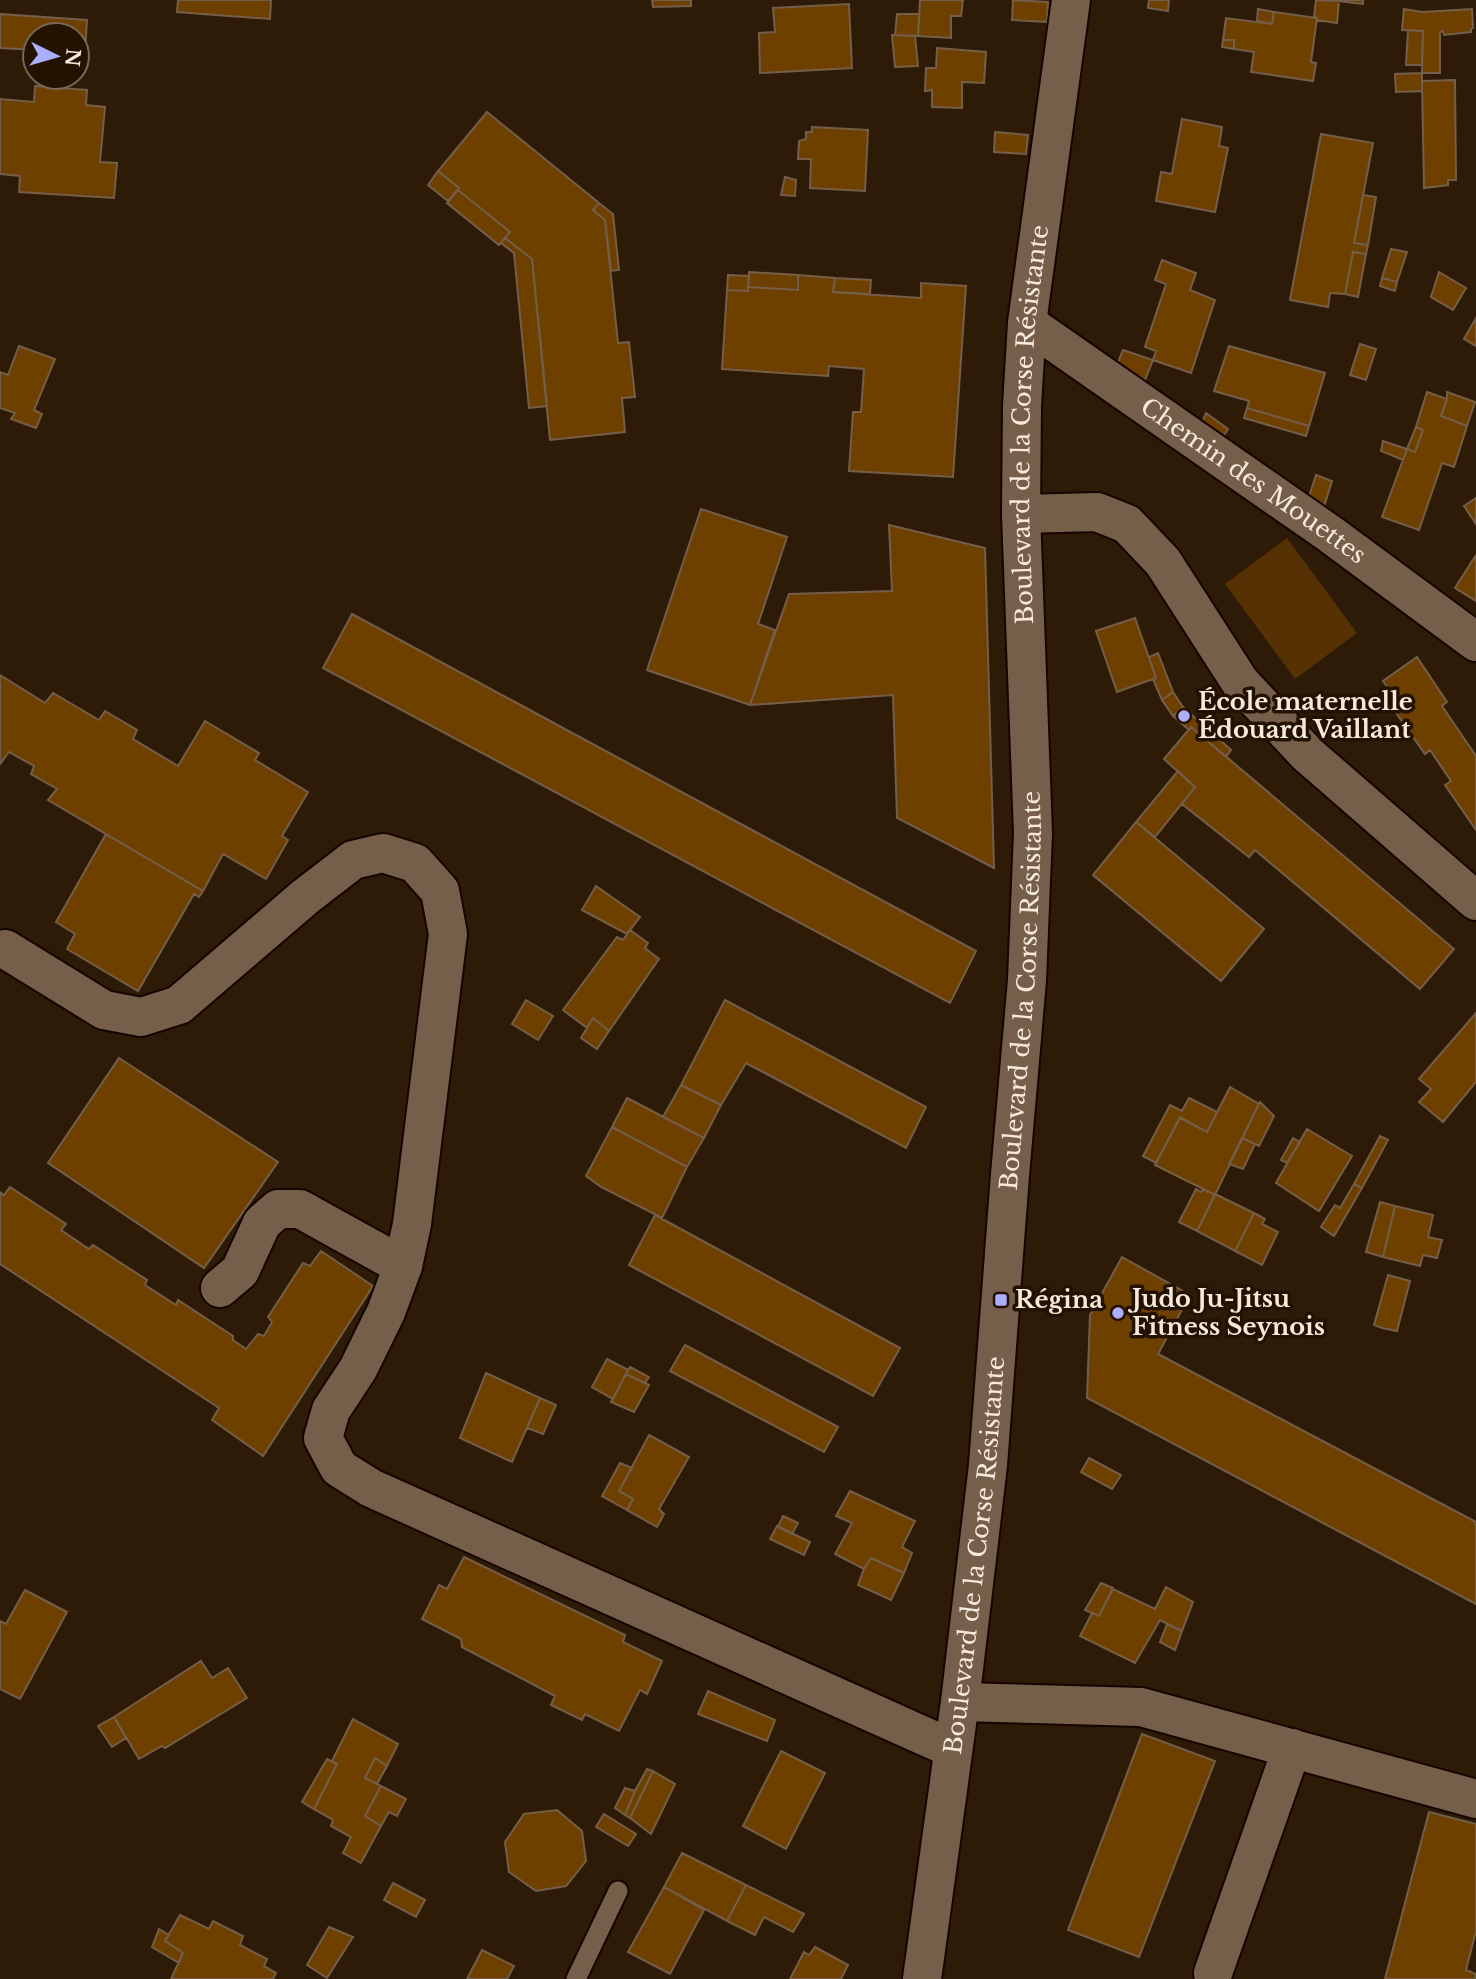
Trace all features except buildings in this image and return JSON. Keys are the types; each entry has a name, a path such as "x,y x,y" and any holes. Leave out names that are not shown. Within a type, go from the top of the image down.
{"street":[{"name":"Boulevard de la Corse Résistante","path":"922,1979 960,1702 988,1465 1027,980 1033,833 1021,514 1022,406 1027,323 1071,0"},
{"name":"Chemin des Mouettes","path":"1027,323 1330,534 1476,642"},
{"path":"1021,514 1097,512 1127,524 1163,562 1248,691 1307,754 1476,901"},
{"path":"5,949 104,1010 141,1017 179,1005 305,897 353,860 383,853 415,863 440,891 448,934 412,1224 403,1266 386,1312 358,1369 331,1410 323,1438 340,1468 383,1494 953,1749"},
{"path":"220,1288 240,1272 262,1223 278,1209 300,1209 403,1266"},
{"path":"960,1702 1141,1707 1476,1799"},
{"path":"1213,1973 1292,1748"}],"lane":[{"path":"576,1979 618,1891"}],"shaded area":[{"path":"1287,538 1357,633 1295,679 1225,584"}],"place":[{"name":"École maternelle Édouard Vaillant","path":"1184,716"},
{"name":"Régina","path":"1001,1300"},
{"name":"Judo Ju-Jitsu Fitness Seynois","path":"1118,1313"}]}
